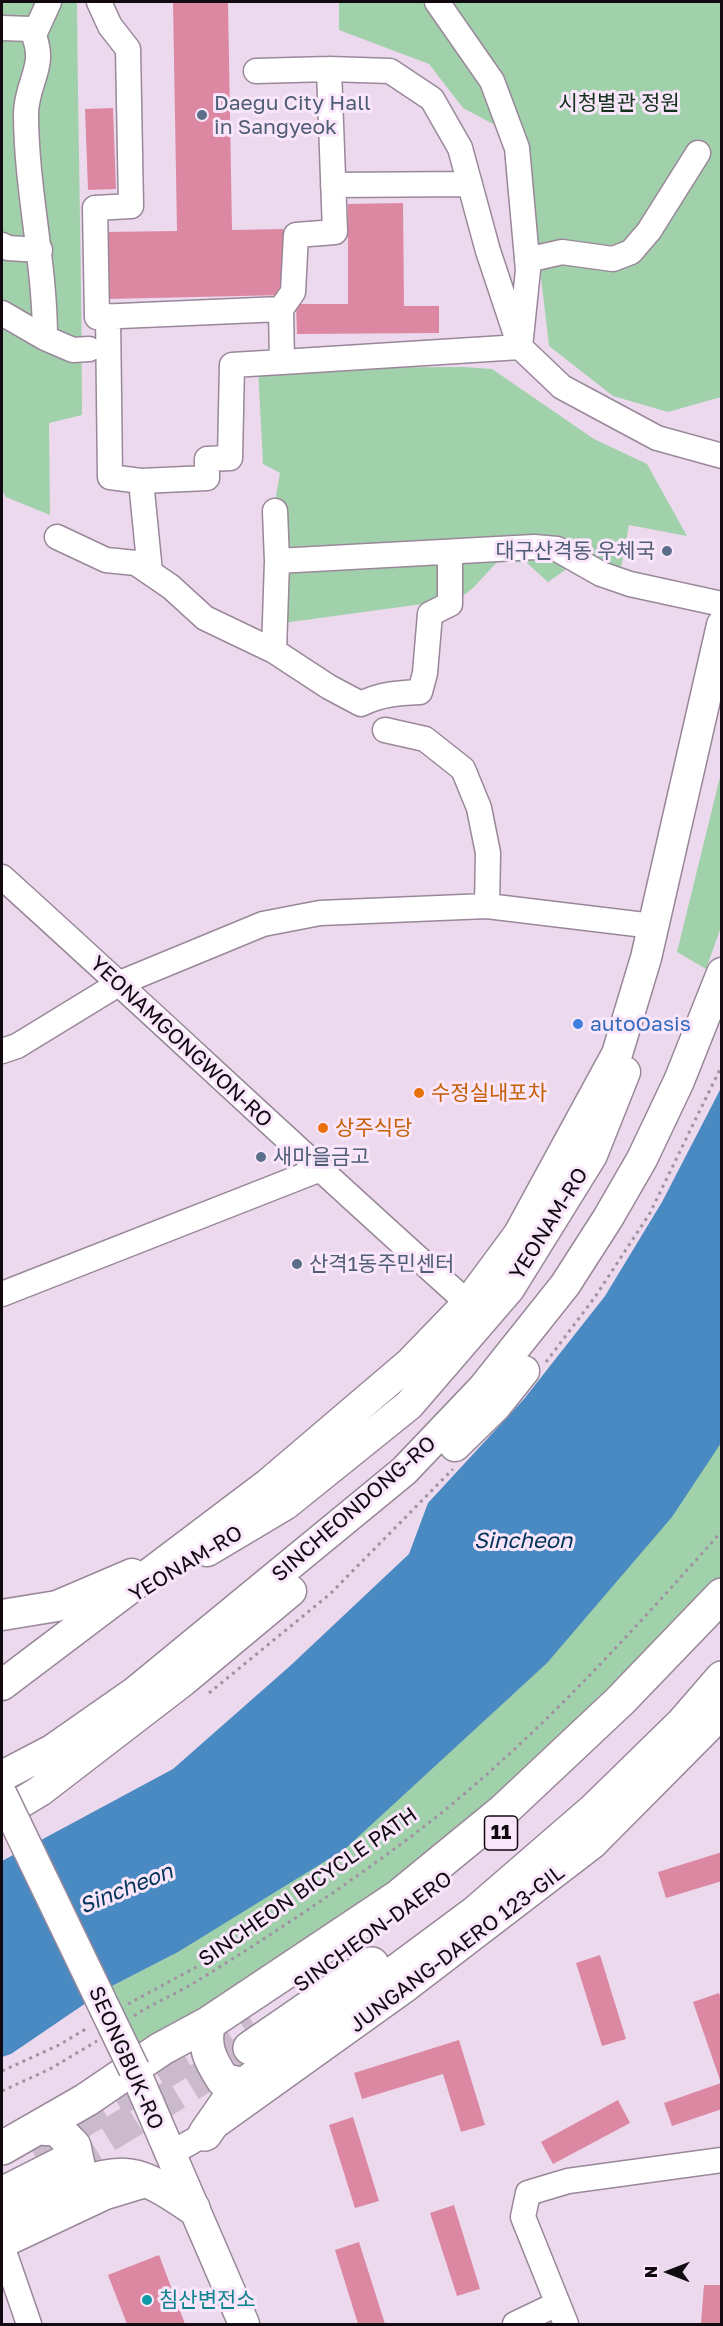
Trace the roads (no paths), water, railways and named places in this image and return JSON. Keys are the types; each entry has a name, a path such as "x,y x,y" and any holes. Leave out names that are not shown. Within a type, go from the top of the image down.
{"highway":[{"path":"2,2166 24,2142 161,2049 209,2024 398,1897 503,1811 620,1701 722,1595"},
{"name":"SINCHEON-DAERO","path":"722,1614 624,1726 433,1893 251,2034 406,1941 522,1850 691,1689 722,1654"},
{"path":"205,2134 234,2092 475,1913 594,1810 682,1723 722,1678"},
{"path":"209,2024 205,2036 208,2057 223,2080 244,2085"},
{"path":"24,2142 57,2129 74,2146 78,2165 56,2195"},
{"path":"2,2194 65,2163"},
{"path":"2,2221 56,2195 112,2176 135,2176 152,2183 193,2208"}],"main road":[{"name":"YEONAM-RO","path":"173,1557 268,1484 410,1363 468,1304 519,1234 616,1054 653,926 722,625"},
{"name":"YEONAM-RO","path":"88,1622 286,1504 409,1405 509,1289 592,1155 650,1010 701,778 722,637"},
{"name":"SINCHEONDONG-RO","path":"2,1776 92,1724 144,1684 405,1471 483,1388 565,1285 614,1209 642,1159 679,1081 722,973"},
{"name":"SINCHEONDONG-RO","path":"2,1814 40,1791 240,1635 417,1484 496,1406 582,1297 647,1193 703,1074 722,1026"},
{"path":"2,1685 173,1557"},
{"path":"2,1615 57,1606 173,1557"},
{"name":"SEONGBUK-RO","path":"2,1795 134,2068 244,2325"}],"street":[{"path":"34,35 49,2"},
{"path":"99,2 110,26 128,49 131,206 96,208 97,317 281,309"},
{"path":"437,2 492,81 517,148 527,260 520,347"},
{"path":"2,28 31,29 40,48 26,110 29,192 45,300 45,338"},
{"path":"282,362 281,309 293,292 296,235 335,232 329,69"},
{"path":"256,71 329,69 390,71 432,99 460,148 488,251 520,347 562,387 657,438 722,456"},
{"path":"527,260 562,252 613,259 631,252 649,231 698,153"},
{"path":"333,185 470,184"},
{"path":"2,245 8,248 39,250"},
{"path":"2,314 45,338 81,349"},
{"path":"108,316 110,477 141,481 207,478 207,459 230,458 232,365 520,347"},
{"path":"141,481 150,572"},
{"path":"274,651 277,561 275,511"},
{"path":"57,537 106,560 136,563 171,587 205,618 274,651 329,687 362,704 373,698 420,692 428,646 430,614 450,604 450,552"},
{"path":"277,561 534,547 557,549 601,574 630,584 722,604"},
{"path":"385,730 425,738 463,770 479,808 486,842 487,906"},
{"name":"YEONAMGONGWON-RO","path":"2,877 120,983 318,1170 468,1304"},
{"path":"2,1051 16,1046 120,983 262,924 320,913 487,906 653,926"},
{"path":"2,1294 318,1170"},
{"name":"JUNGANG-DAERO 123-GIL","path":"170,2154 205,2134 406,1990 594,1846 717,1728"},
{"path":"515,2325 562,2314 523,2217 528,2193 568,2181 722,2160"},
{"path":"29,2325 2,2246 106,2197 152,2183"}],"water":[{"name":"Sincheon","path":"721,1088 721,1443 672,1517 547,1663 345,1849 178,1952 108,1988 11,2054 2,2057 2,1861 173,1769 290,1666 409,1554 428,1503 524,1399 605,1296 662,1202"}],"tunnel":[{"path":"32,2151 251,2020"},
{"path":"65,2162 250,2048"}],"place":[{"name":"Daegu City Hall in Sangyeok","path":"202,115"},
{"name":"대구산격동 우체국","path":"667,551"},
{"name":"autoOasis","path":"578,1024"},
{"name":"수정실내포차","path":"419,1093"},
{"name":"상주식당","path":"323,1128"},
{"name":"새마을금고","path":"261,1157"},
{"name":"산격1동주민센터","path":"297,1264"},
{"name":"침산변전소","path":"147,2300"}],"park label":[{"name":"시청별관 정원","path":"619,103"}]}
